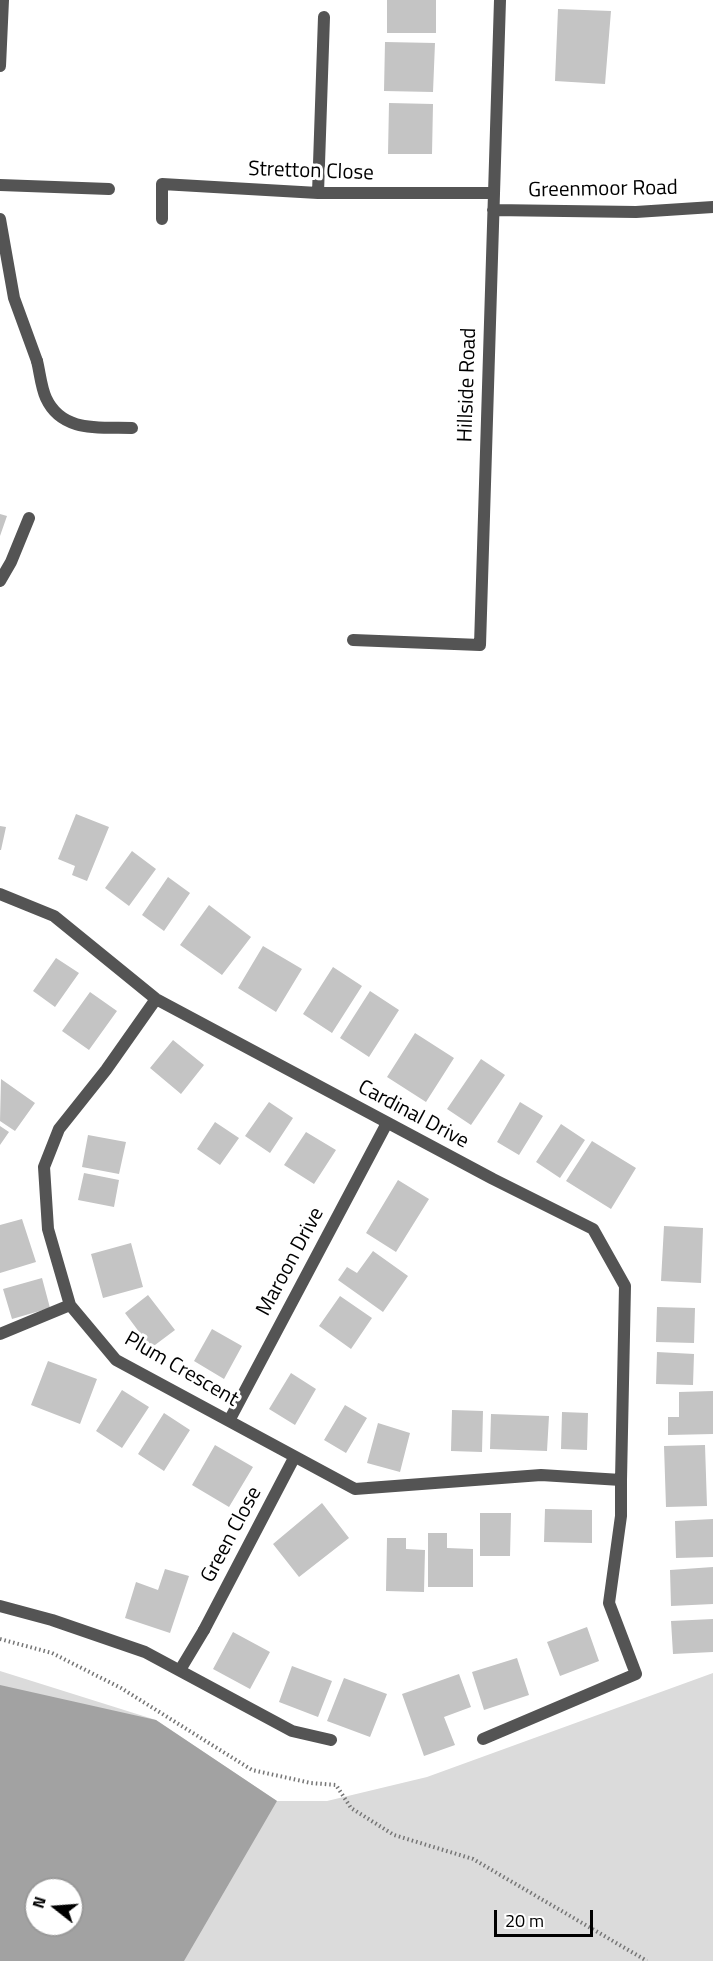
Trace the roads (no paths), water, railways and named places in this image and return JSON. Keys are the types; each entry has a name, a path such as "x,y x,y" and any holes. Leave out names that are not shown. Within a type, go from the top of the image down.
{"street":[{"path":"0,66 3,0"},
{"name":"Hillside Road","path":"352,640 480,645 500,0"},
{"path":"318,193 324,17"},
{"name":"Stretton Close","path":"162,219 162,184 318,193 493,193"},
{"path":"0,185 109,189"},
{"name":"Greenmoor Road","path":"493,210 636,212 713,207"},
{"path":"0,219 14,298 37,361 46,398 59,416 80,427 132,428"},
{"path":"0,581 11,562 29,518"},
{"name":"Cardinal Drive","path":"0,894 54,916 156,999 387,1123 593,1229 625,1286 621,1516 609,1603 636,1674 483,1739"},
{"name":"Plum Crescent","path":"156,999 106,1070 59,1129 44,1167 48,1229 70,1305 116,1360 230,1419 294,1458 355,1489 541,1475 621,1480"},
{"name":"Maroon Drive","path":"230,1419 387,1123"},
{"path":"0,1334 70,1305"},
{"name":"Green Close","path":"180,1670 204,1630 294,1458"},
{"path":"0,1606 52,1620 145,1652 292,1731 331,1740"}]}
